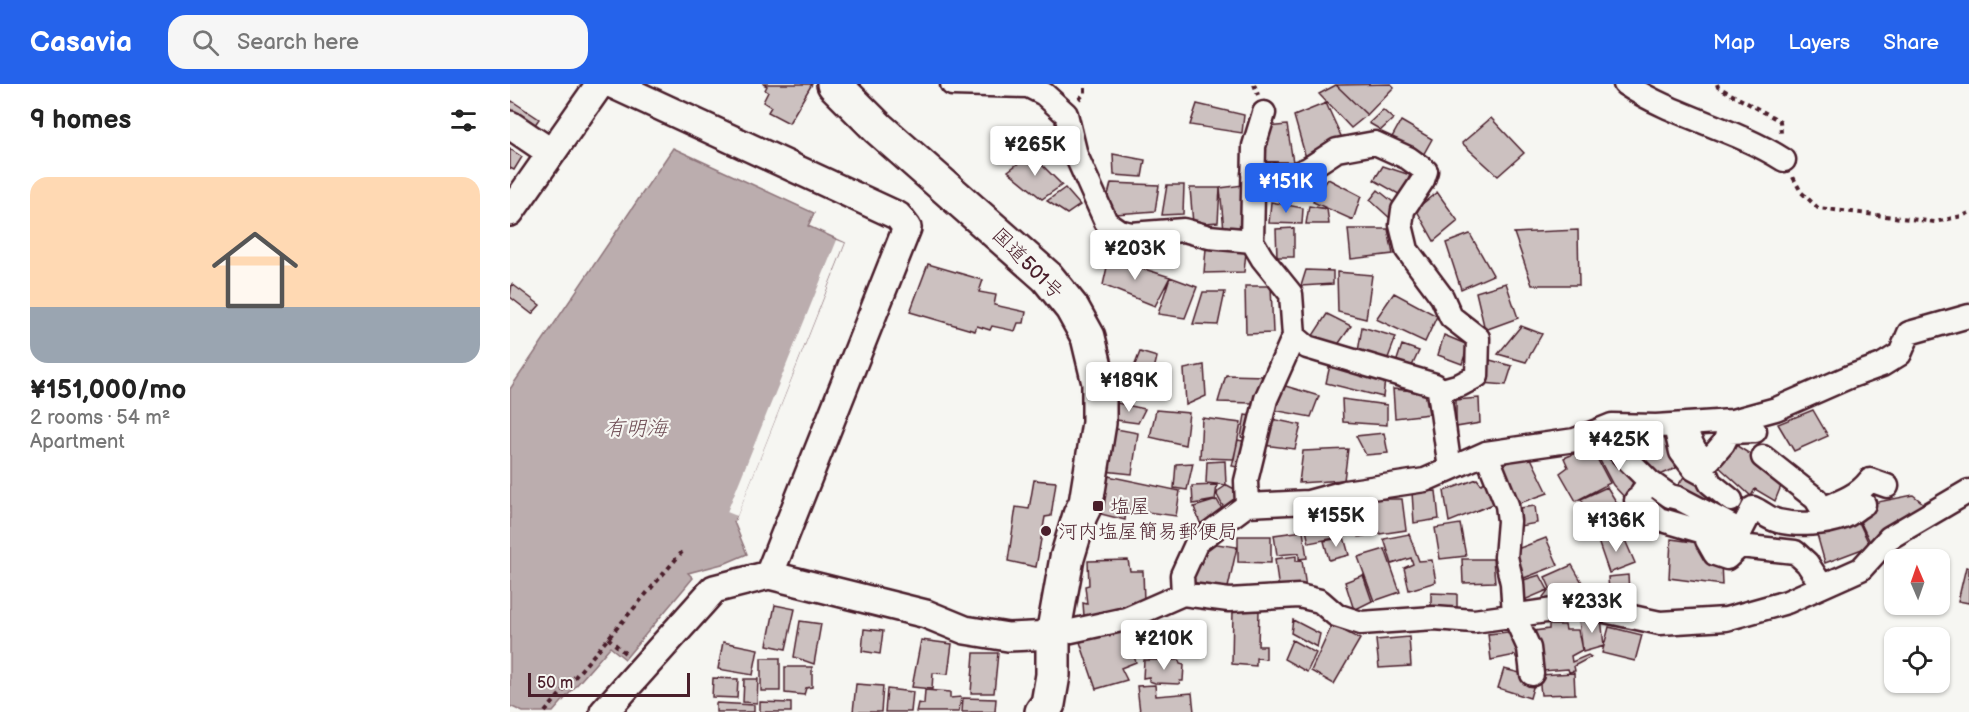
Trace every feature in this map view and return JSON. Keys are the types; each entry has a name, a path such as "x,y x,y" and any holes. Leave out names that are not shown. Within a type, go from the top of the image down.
{"highway":[{"name":"国道501号","path":"834,84 878,128 1047,277 1072,308 1088,338 1099,383 1099,423 1086,503 1067,558 1053,635 1053,675 1048,704 1042,712"}],"street":[{"path":"510,212 600,84"},
{"path":"612,84 898,216 907,228 769,575"},
{"path":"952,84 1028,86 1044,94 1066,114 1076,155 1106,222 1119,231 1131,234 1184,230 1209,237 1252,241"},
{"path":"1625,84 1643,96 1764,147 1784,160"},
{"path":"1247,505 1246,481 1266,399 1294,336 1291,294 1262,258 1252,241 1254,146 1264,113"},
{"path":"510,125 550,152"},
{"path":"1253,174 1293,175 1308,169 1337,150 1376,143 1408,158 1426,171 1423,180 1403,210 1401,225 1407,250 1442,297 1451,316 1478,338 1477,376 1460,385 1438,391"},
{"path":"1183,594 1182,575 1197,542 1247,505 1308,502 1345,492 1425,480 1486,453 1575,440 1612,425 1656,426 1732,421 1776,410 1849,377 1882,366 1900,354 1909,333 1969,316"},
{"path":"1294,336 1307,347 1435,385 1438,391 1450,470"},
{"path":"1778,420 1757,431 1740,432 1723,444 1710,459 1704,459 1695,450 1687,434 1677,435 1681,452 1694,469 1707,476 1710,483 1731,500 1739,499 1775,521 1791,524 1820,522 1844,516 1855,504 1870,480 1887,486"},
{"path":"1740,432 1735,440 1816,499 1822,509 1855,504"},
{"path":"1612,444 1650,482 1670,496 1678,498 1714,527 1738,539 1740,546 1795,552 1807,563 1822,586"},
{"path":"1486,453 1507,505 1509,521 1506,557 1512,583 1514,615 1529,648 1532,674"},
{"path":"1650,482 1633,503 1659,519 1741,531 1753,508"},
{"path":"607,710 714,589 769,575 926,614 965,630 1008,637 1053,635 1126,618 1183,594 1229,600 1299,596 1320,601 1336,615 1361,623 1434,618 1474,621 1582,606 1660,622 1726,620 1787,602 1861,569 1889,538 1969,491"},
{"path":"1714,527 1731,500"}],"path":[{"path":"1717,84 1718,87 1780,121 1784,160 1801,192 1818,208 1935,222 1969,213"},
{"path":"545,712 682,552"},
{"path":"608,638 628,655"}],"water":[{"name":"有明海","path":"673,148 814,213 808,226 845,243 734,522 747,554 726,563 688,573 693,578 625,659 610,647 553,712 523,712 510,706 510,389"}],"pier":[{"path":"837,240 845,243 737,516 727,512"}],"building":[{"path":"763,84 812,84 789,123 768,112 771,107 763,102 768,92 765,90 767,86"},
{"path":"1391,84 1394,87 1367,115 1336,85"},
{"path":"1336,85 1367,115 1351,128 1319,94"},
{"path":"512,101 539,119 532,129 510,114"},
{"path":"1326,103 1341,136 1306,158 1294,116"},
{"path":"1197,104 1244,115 1242,133 1190,125"},
{"path":"1383,110 1393,119 1381,130 1369,123"},
{"path":"1491,118 1524,153 1498,176 1462,143"},
{"path":"1401,121 1432,139 1422,157 1391,139"},
{"path":"1287,125 1293,162 1266,163 1267,127"},
{"path":"510,149 522,157 514,170 510,168"},
{"path":"1031,154 1062,185 1042,199 1008,171"},
{"path":"1113,154 1145,160 1142,177 1114,175"},
{"path":"1383,166 1410,175 1402,196 1374,180"},
{"path":"1328,179 1361,196 1353,220 1313,202"},
{"path":"1111,183 1159,185 1155,211 1103,215"},
{"path":"1167,185 1184,185 1183,214 1162,215"},
{"path":"1243,185 1243,227 1224,230 1220,188"},
{"path":"1065,188 1080,205 1067,214 1047,201"},
{"path":"1190,188 1220,188 1218,222 1193,224"},
{"path":"1378,190 1398,206 1392,220 1370,200"},
{"path":"1437,192 1458,221 1434,241 1416,209"},
{"path":"1271,202 1303,208 1302,224 1269,223"},
{"path":"1309,206 1327,209 1329,224 1306,224"},
{"path":"1294,228 1294,257 1277,257 1276,229"},
{"path":"1348,229 1388,229 1393,254 1351,259"},
{"path":"1578,230 1579,285 1532,285 1514,233"},
{"path":"1470,234 1493,275 1461,289 1446,243"},
{"path":"1206,248 1246,252 1244,272 1204,273"},
{"path":"1109,258 1170,277 1155,306 1103,285"},
{"path":"928,264 983,280 979,292 996,295 994,305 1026,312 1024,323 1018,323 1015,331 992,326 990,330 977,326 975,331 910,312"},
{"path":"1306,270 1333,271 1333,284 1301,286"},
{"path":"1337,272 1372,275 1366,319 1338,312"},
{"path":"1170,277 1197,287 1185,318 1158,314"},
{"path":"1506,283 1518,318 1485,330 1476,292"},
{"path":"512,284 540,305 532,314 510,297"},
{"path":"1245,286 1271,286 1273,333 1246,334"},
{"path":"1203,292 1225,292 1218,325 1193,324"},
{"path":"1394,293 1437,316 1425,342 1376,319"},
{"path":"1327,314 1351,326 1337,346 1312,337"},
{"path":"1521,326 1542,334 1526,362 1498,354"},
{"path":"1362,327 1396,337 1388,358 1358,352"},
{"path":"1444,335 1468,345 1462,364 1438,355"},
{"path":"1402,345 1419,351 1411,368 1393,372"},
{"path":"1140,352 1157,357 1147,399 1124,392"},
{"path":"1490,360 1512,366 1506,385 1483,383"},
{"path":"1204,365 1206,396 1186,405 1184,369"},
{"path":"1330,365 1385,379 1383,397 1326,383"},
{"path":"1226,375 1265,376 1252,403 1218,402"},
{"path":"1282,385 1319,396 1311,417 1273,410"},
{"path":"1393,389 1425,392 1429,414 1395,418"},
{"path":"1479,398 1480,423 1456,427 1456,400"},
{"path":"1342,399 1387,405 1387,425 1343,422"},
{"path":"1117,403 1145,409 1138,423 1116,420"},
{"path":"1156,410 1189,413 1185,445 1150,437"},
{"path":"1813,410 1828,436 1794,451 1778,424"},
{"path":"1245,415 1258,417 1253,440 1241,437"},
{"path":"1202,418 1241,423 1234,459 1200,458"},
{"path":"1272,419 1301,425 1295,449 1263,445"},
{"path":"1111,428 1138,433 1132,474 1104,471"},
{"path":"1672,432 1676,468 1649,480 1641,467 1634,441"},
{"path":"1384,433 1388,453 1366,455 1356,436"},
{"path":"1238,440 1253,443 1247,469 1232,466"},
{"path":"1606,443 1644,484 1627,500 1613,485 1595,451"},
{"path":"1734,444 1785,476 1775,501 1755,489 1751,496 1717,465"},
{"path":"1591,447 1610,483 1576,501 1560,473 1568,467 1564,458"},
{"path":"1348,449 1344,480 1299,483 1303,451"},
{"path":"1528,452 1548,493 1517,504 1501,463"},
{"path":"1225,461 1226,485 1206,483 1207,462"},
{"path":"1193,463 1187,490 1174,488 1176,464"},
{"path":"1687,472 1722,496 1711,515 1675,490"},
{"path":"1108,476 1180,491 1176,516 1126,509 1125,520 1101,514"},
{"path":"1494,478 1503,500 1449,522 1444,491 1477,479 1481,484"},
{"path":"1034,480 1056,482 1051,516 1045,517 1036,567 1008,561 1016,507 1029,509"},
{"path":"1217,485 1215,500 1193,504 1192,486"},
{"path":"1227,485 1242,493 1227,514 1217,495 1218,491"},
{"path":"1607,487 1630,524 1601,534 1581,499"},
{"path":"1436,491 1439,519 1414,523 1412,492"},
{"path":"1913,495 1930,511 1870,542 1857,515 1874,512 1873,503"},
{"path":"1366,496 1378,533 1359,537 1354,527 1345,531 1337,501"},
{"path":"1369,499 1402,499 1406,530 1380,534"},
{"path":"1217,500 1227,518 1204,533 1194,507"},
{"path":"1535,506 1537,523 1514,527 1512,509"},
{"path":"1333,513 1340,537 1309,543 1303,517"},
{"path":"1857,518 1870,546 1825,563 1816,531"},
{"path":"1460,524 1466,556 1440,559 1435,528"},
{"path":"1303,531 1307,558 1299,559 1299,553 1277,555 1274,535"},
{"path":"1622,533 1635,563 1609,573 1598,541"},
{"path":"1409,534 1419,561 1432,560 1436,582 1409,590 1404,568 1413,564 1411,558 1392,564 1384,539"},
{"path":"1238,536 1271,536 1271,563 1238,562"},
{"path":"1344,537 1349,555 1329,560 1324,541"},
{"path":"1546,538 1558,565 1524,578 1512,551"},
{"path":"1671,539 1707,544 1721,561 1722,585 1669,578"},
{"path":"1204,542 1237,547 1227,592 1190,583"},
{"path":"1385,549 1400,592 1374,601 1358,557"},
{"path":"1296,556 1296,561 1302,560 1306,588 1279,591 1275,559"},
{"path":"1462,559 1493,559 1495,582 1463,583"},
{"path":"1128,560 1130,571 1143,571 1144,602 1132,604 1132,611 1084,616 1083,603 1087,604 1085,586 1089,585 1088,561"},
{"path":"1572,565 1587,591 1548,607 1543,597 1550,588 1545,577"},
{"path":"1966,567 1969,568 1969,603 1958,601"},
{"path":"1363,575 1372,601 1354,610 1345,582"},
{"path":"1540,575 1548,590 1522,601 1517,582"},
{"path":"1628,575 1630,609 1610,608 1608,577"},
{"path":"1431,593 1457,594 1457,617 1431,615"},
{"path":"775,605 795,609 786,649 767,645"},
{"path":"1233,609 1259,611 1258,646 1266,646 1266,659 1256,658 1256,666 1232,664"},
{"path":"1601,617 1604,646 1583,652 1579,620"},
{"path":"1293,620 1320,634 1317,647 1291,633"},
{"path":"800,621 821,624 814,664 794,657"},
{"path":"1332,625 1360,639 1334,684 1311,671"},
{"path":"1549,625 1565,625 1566,630 1578,630 1582,650 1571,656 1572,662 1588,655 1591,657 1574,666 1575,671 1569,672 1568,669 1543,671 1543,667 1536,670 1526,632 1549,629"},
{"path":"1609,627 1642,635 1635,661 1602,653"},
{"path":"864,629 883,631 880,654 862,651"},
{"path":"1124,630 1136,662 1121,668 1127,680 1096,689 1080,642"},
{"path":"1518,631 1521,668 1515,655 1491,660 1488,634"},
{"path":"1174,635 1172,655 1147,655 1148,639"},
{"path":"1409,637 1411,666 1379,668 1376,640"},
{"path":"921,640 952,644 948,674 933,673 932,689 912,687"},
{"path":"1292,640 1316,653 1307,672 1284,659"},
{"path":"723,642 758,649 753,675 718,669"},
{"path":"974,653 998,653 994,693 971,693"},
{"path":"761,658 780,658 780,691 761,691"},
{"path":"1144,660 1179,660 1180,664 1184,665 1183,681 1179,684 1155,683 1149,681 1149,677 1143,678"},
{"path":"785,667 812,667 812,687 806,688 804,695 785,693"},
{"path":"1504,669 1536,677 1530,698 1498,688"},
{"path":"1574,673 1575,694 1541,695 1539,675"},
{"path":"713,678 738,679 737,698 712,697"},
{"path":"744,679 758,679 757,703 743,702"},
{"path":"856,684 883,686 881,712 853,712"},
{"path":"1155,685 1156,696 1192,693 1194,712 1140,712 1137,686"},
{"path":"887,689 913,692 911,712 885,712"},
{"path":"925,690 950,692 950,698 961,697 959,712 916,712 918,703 924,704"},
{"path":"963,698 996,699 995,712 962,712"},
{"path":"760,702 791,703 791,712 760,712"},
{"path":"716,703 754,705 754,712 716,712"}],"place":[{"name":"塩屋","path":"1098,506"},
{"name":"河内塩屋簡易郵便局","path":"1046,531"}]}
